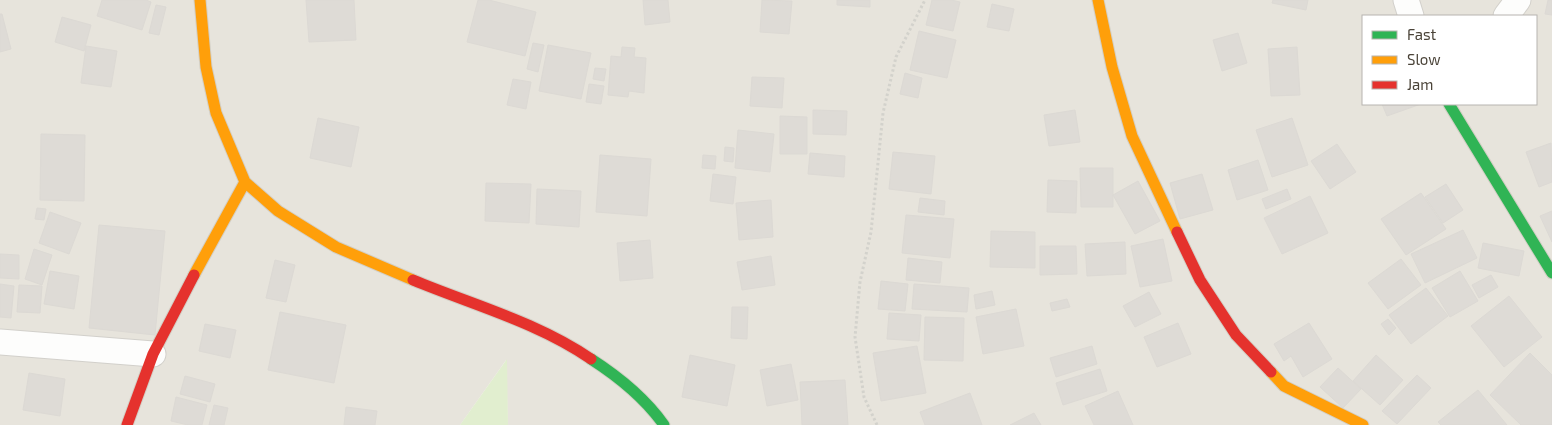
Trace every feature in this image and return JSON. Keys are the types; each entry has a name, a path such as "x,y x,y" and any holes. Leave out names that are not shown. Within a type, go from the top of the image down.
{"street":[{"path":"200,0 206,67 216,113 245,182 278,211 336,247 414,281 524,322 577,349 619,377 654,412 664,425"},
{"path":"1098,0 1112,66 1132,136 1200,280 1236,336 1284,386 1363,425"},
{"path":"1406,0 1411,15"},
{"path":"1507,15 1518,0"},
{"path":"1450,105 1552,273"},
{"path":"127,425 153,354 204,255 245,182"},
{"path":"0,342 153,354"}],"path":[{"path":"877,425 864,397 855,336 860,282 871,232 883,113 896,56 925,0"}],"shaded area":[{"path":"0,0 1552,0 1552,425 508,425 506,360 460,425 0,425"}],"green space":[{"path":"507,359 508,425 460,425"}],"building":[{"path":"102,0 146,0 151,2 142,30 97,16"},
{"path":"306,0 354,0 356,40 309,42"},
{"path":"478,0 489,0 536,12 525,56 467,42"},
{"path":"643,0 668,0 670,22 645,25"},
{"path":"762,0 792,1 789,34 760,32"},
{"path":"837,0 870,0 870,7 837,5"},
{"path":"932,0 960,2 953,31 926,25"},
{"path":"1273,0 1308,0 1306,10 1272,3"},
{"path":"1548,0 1552,0 1552,15 1545,14"},
{"path":"992,4 1014,9 1009,31 987,27"},
{"path":"156,5 166,7 159,35 149,33"},
{"path":"0,14 2,14 11,49 0,52"},
{"path":"62,17 91,25 84,51 55,42"},
{"path":"919,31 956,40 947,78 910,70"},
{"path":"1238,33 1247,63 1222,71 1213,40"},
{"path":"533,43 544,45 538,72 527,69"},
{"path":"548,45 591,53 581,99 539,91"},
{"path":"86,46 117,51 111,87 81,83"},
{"path":"622,47 635,48 634,57 646,58 644,93 629,91 628,97 608,95 611,56 621,57"},
{"path":"1297,47 1300,95 1271,96 1268,49"},
{"path":"595,68 606,69 604,81 593,79"},
{"path":"905,73 922,78 918,98 900,94"},
{"path":"752,77 784,78 782,108 750,106"},
{"path":"513,79 531,82 526,109 507,105"},
{"path":"589,84 604,86 601,104 586,102"},
{"path":"1382,105 1418,105 1387,116"},
{"path":"813,110 847,111 846,135 813,134"},
{"path":"1075,110 1080,142 1049,146 1044,115"},
{"path":"780,116 807,117 807,154 780,154"},
{"path":"318,118 359,127 351,167 310,158"},
{"path":"1292,118 1308,165 1272,177 1256,130"},
{"path":"738,130 774,134 770,172 735,168"},
{"path":"41,134 85,135 84,201 40,200"},
{"path":"1551,143 1552,182 1539,187 1526,152"},
{"path":"1337,144 1356,172 1330,189 1311,161"},
{"path":"725,147 734,148 733,162 724,161"},
{"path":"893,152 935,156 931,194 889,189"},
{"path":"810,153 845,156 844,177 808,174"},
{"path":"600,155 651,159 647,216 596,212"},
{"path":"703,155 716,156 715,169 702,168"},
{"path":"1258,160 1268,190 1237,200 1228,170"},
{"path":"1080,168 1113,168 1113,207 1081,207"},
{"path":"713,174 736,177 733,204 710,201"},
{"path":"1202,174 1213,210 1180,219 1170,183"},
{"path":"1048,180 1077,181 1076,213 1047,212"},
{"path":"1138,181 1160,221 1135,234 1113,195"},
{"path":"486,183 531,184 529,223 485,221"},
{"path":"1446,184 1463,210 1443,223 1425,197"},
{"path":"537,189 581,191 579,227 536,224"},
{"path":"1287,189 1291,199 1266,209 1262,199"},
{"path":"1421,193 1446,229 1406,255 1381,219"},
{"path":"1310,196 1328,233 1282,254 1264,218"},
{"path":"920,198 945,201 944,215 918,212"},
{"path":"771,200 773,237 739,240 736,203"},
{"path":"37,208 46,209 44,220 35,219"},
{"path":"1552,211 1552,242 1540,216"},
{"path":"50,212 81,223 69,254 39,243"},
{"path":"906,215 954,219 950,258 902,253"},
{"path":"99,225 165,231 155,335 89,328"},
{"path":"1463,230 1477,258 1425,283 1411,254"},
{"path":"991,231 1035,232 1035,268 990,267"},
{"path":"1163,239 1172,281 1140,287 1131,246"},
{"path":"650,240 653,278 620,281 617,243"},
{"path":"1125,242 1126,274 1087,276 1085,244"},
{"path":"1483,243 1524,251 1519,276 1478,268"},
{"path":"1040,246 1076,246 1077,274 1040,275"},
{"path":"34,249 52,255 42,285 25,279"},
{"path":"0,254 19,255 19,279 0,278"},
{"path":"771,256 775,285 742,290 737,262"},
{"path":"908,258 942,262 940,283 906,280"},
{"path":"1401,259 1421,285 1388,309 1368,283"},
{"path":"275,260 295,265 286,302 266,298"},
{"path":"50,271 79,276 74,309 44,304"},
{"path":"1460,271 1478,301 1450,317 1432,288"},
{"path":"1491,275 1498,287 1479,298 1472,285"},
{"path":"881,281 908,284 905,311 878,309"},
{"path":"0,284 14,286 11,318 0,317"},
{"path":"914,284 969,288 967,312 912,309"},
{"path":"19,285 42,286 40,313 17,312"},
{"path":"1426,288 1448,316 1411,344 1389,315"},
{"path":"992,291 995,305 976,309 974,295"},
{"path":"1149,292 1161,314 1135,327 1123,306"},
{"path":"1509,296 1542,337 1504,367 1471,326"},
{"path":"1067,299 1070,307 1052,311 1050,303"},
{"path":"732,307 748,307 747,339 731,338"},
{"path":"1016,309 1024,346 983,354 976,317"},
{"path":"280,312 346,325 334,383 268,370"},
{"path":"889,313 921,315 919,341 887,339"},
{"path":"925,317 964,318 963,361 924,360"},
{"path":"1388,319 1396,328 1389,335 1381,324"},
{"path":"1178,323 1191,354 1157,367 1144,337"},
{"path":"1309,323 1332,359 1303,377 1291,356 1284,361 1274,344"},
{"path":"205,324 236,330 230,358 199,351"},
{"path":"917,346 926,393 881,401 873,353"},
{"path":"1092,346 1097,364 1056,377 1050,358"},
{"path":"1530,353 1552,375 1552,425 1521,425 1490,395"},
{"path":"690,355 735,365 727,406 682,397"},
{"path":"1376,355 1403,380 1380,405 1353,381"},
{"path":"791,364 798,400 767,406 760,370"},
{"path":"1338,368 1361,389 1343,408 1320,387"},
{"path":"1100,369 1107,391 1063,405 1056,383"},
{"path":"29,373 65,379 60,416 23,410"},
{"path":"1417,375 1431,388 1397,424 1382,411"},
{"path":"185,376 215,384 210,402 180,394"},
{"path":"845,380 848,425 802,425 800,382"},
{"path":"1478,390 1507,425 1441,425 1438,422"},
{"path":"1118,391 1133,425 1094,425 1085,406"},
{"path":"970,393 982,425 925,425 920,412"},
{"path":"176,397 207,405 202,425 188,425 171,421"},
{"path":"214,405 228,408 224,425 209,425"},
{"path":"346,407 377,411 375,425 344,425"},
{"path":"1034,413 1041,425 1010,425"}],"traffic: fast":[{"path":"1450,105 1552,273"},
{"path":"591,359 631,389 649,406 664,425"}],"traffic: slow":[{"path":"200,0 206,67 216,113 245,182 278,211 336,247 413,280"},
{"path":"1098,0 1112,67 1132,136 1177,232"},
{"path":"194,275 245,182"},
{"path":"1271,372 1284,386 1363,425"}],"traffic: jam":[{"path":"1177,232 1200,280 1236,335 1271,372"},
{"path":"127,425 153,354 194,275"},
{"path":"413,280 527,324 591,359"}]}
